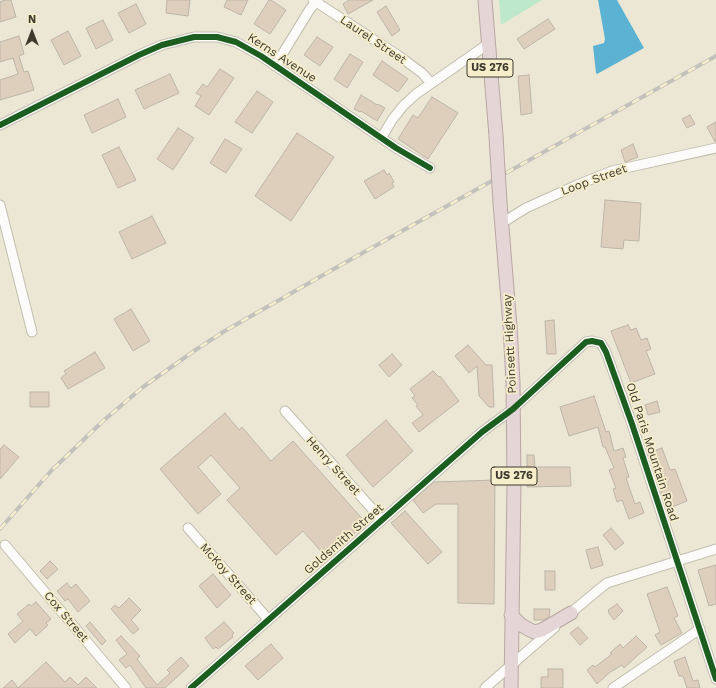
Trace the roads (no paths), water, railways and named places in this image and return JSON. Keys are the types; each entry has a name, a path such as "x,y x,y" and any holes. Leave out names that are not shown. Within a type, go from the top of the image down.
{"highway":[{"name":"Poinsett Highway","path":"485,0 513,383 514,485 510,688"},
{"path":"512,615 521,625 534,632 542,630 571,613"}],"street":[{"path":"275,66 316,1"},
{"name":"Laurel Street","path":"316,1 399,56 422,73 430,83"},
{"name":"Kerns Avenue","path":"0,125 139,55 183,39 205,36 228,39 244,46 382,138 430,168"},
{"path":"382,138 392,120 403,106 416,94 488,44"},
{"name":"Loop Street","path":"502,223 526,208 612,171 716,148"},
{"path":"0,205 32,332"},
{"name":"Old Paris Mountain Road","path":"513,410 586,342 592,341 601,343 606,352 632,424 676,561 714,665 716,679"},
{"name":"Goldsmith Street","path":"191,688 482,432 513,410"},
{"name":"Henry Street","path":"285,411 382,520"},
{"name":"McKoy Street","path":"188,528 268,619"},
{"name":"Cox Street","path":"5,545 126,688"},
{"path":"485,688 571,613 607,584 716,549"},
{"path":"613,688 700,630"}],"water":[{"path":"598,0 617,0 644,48 597,74 593,46 604,43 605,39"}],"railway":[{"path":"0,529 51,471 103,421 143,387 194,351 223,332 332,270 716,56"}]}
